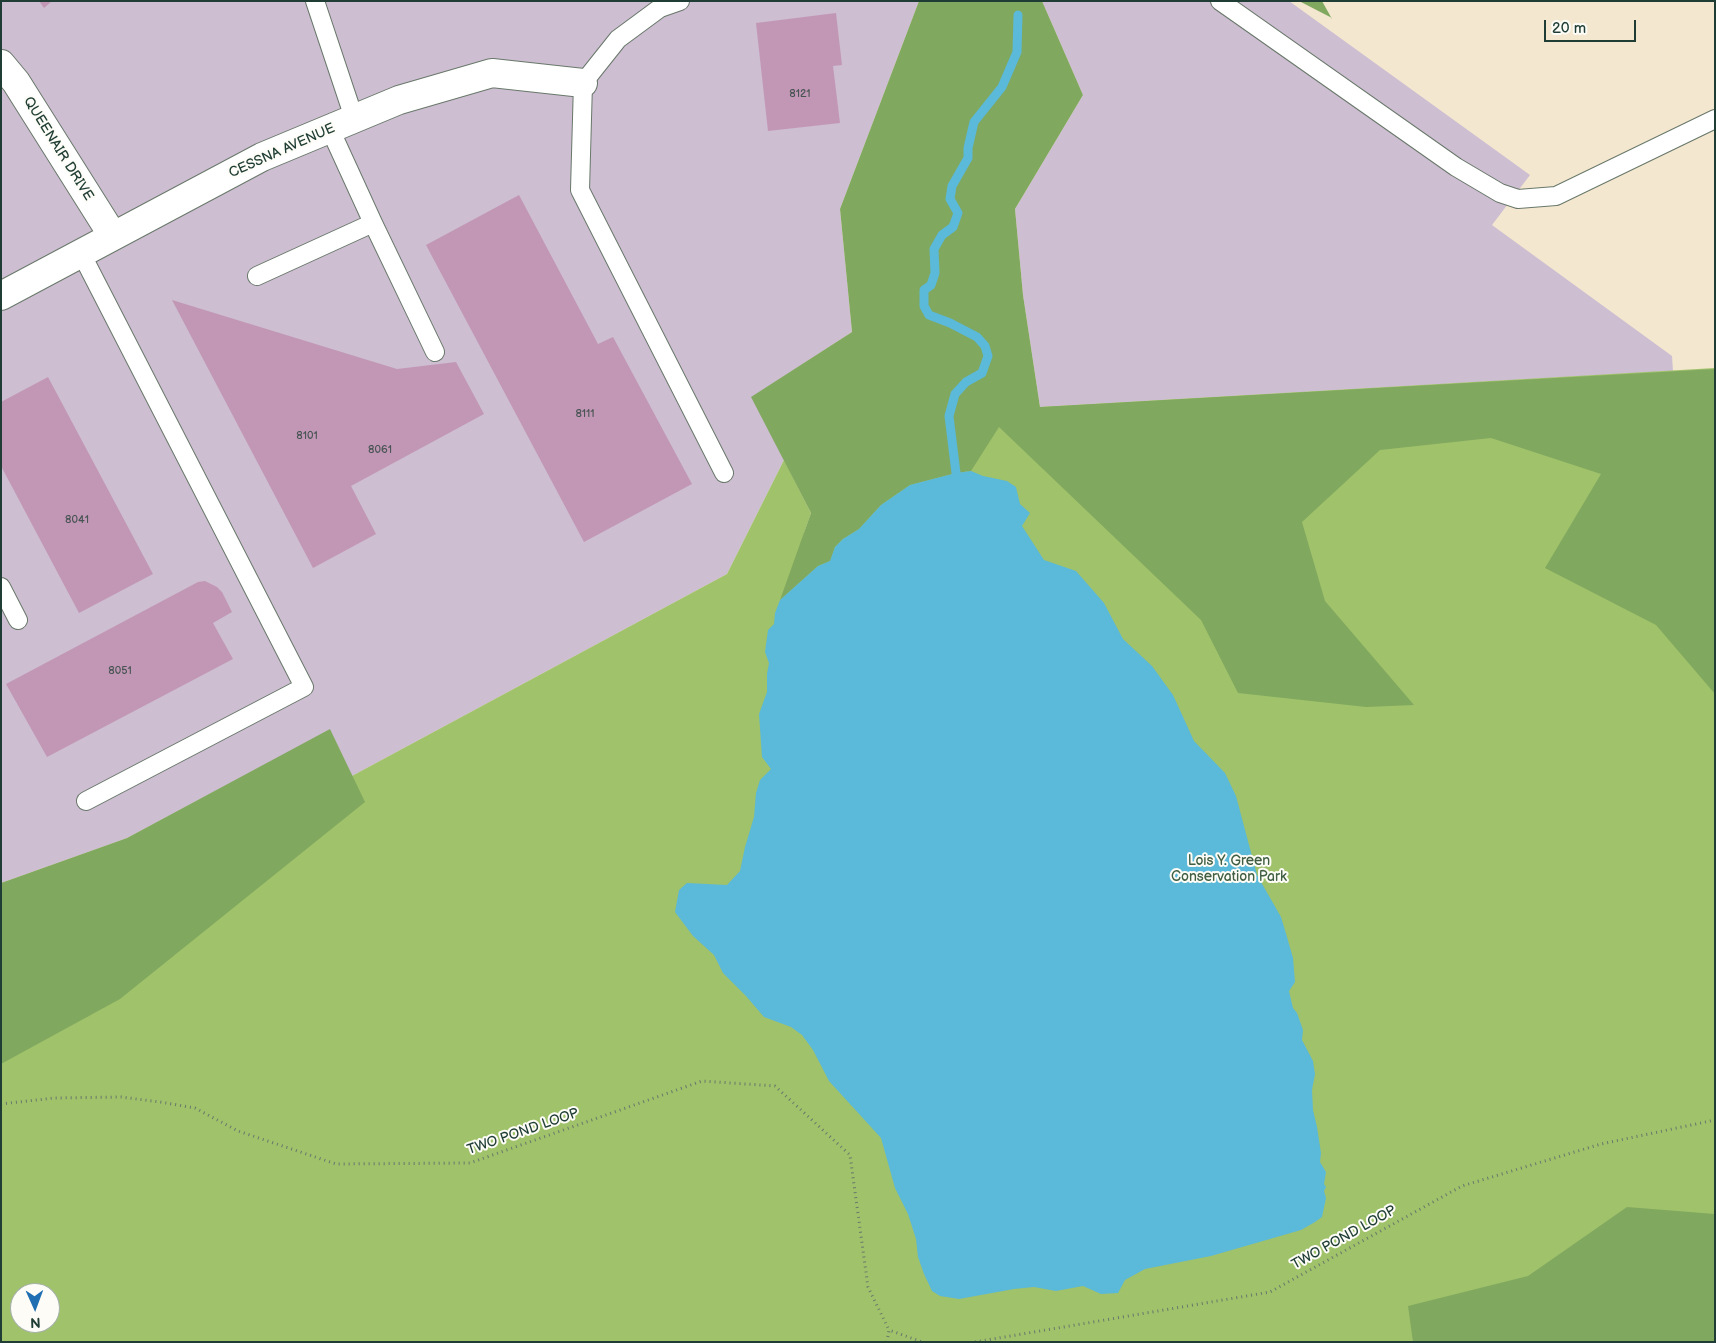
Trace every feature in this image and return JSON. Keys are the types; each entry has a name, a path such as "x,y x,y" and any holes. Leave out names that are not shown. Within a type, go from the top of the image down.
{"street":[{"name":"QUEENAIR DRIVE","path":"1,64 16,82 113,236"},
{"name":"CESSNA AVENUE","path":"1,296 262,157 399,100 492,73 583,84"}],"lane":[{"path":"315,1 342,124 373,224 435,352"},
{"path":"680,1 660,8 618,39 583,84 580,190 724,473"},
{"path":"1220,1 1456,167 1500,193 1518,199 1556,196 1715,119"},
{"path":"257,276 373,224"},
{"path":"81,253 304,687 86,801"},
{"path":"1,587 18,620"}],"path":[{"name":"TWO POND LOOP","path":"1,1104 54,1098 121,1097 195,1108 238,1131 336,1164 470,1163 702,1081 775,1086 850,1155 868,1287 888,1330 887,1342"},
{"name":"TWO POND LOOP","path":"975,1342 1270,1292 1462,1186 1601,1144 1715,1120"},
{"path":"888,1330 922,1342"}],"shaded area":[{"path":"1,1 919,1 840,209 852,332 752,397 784,460 727,574 352,776 330,730 127,838 1,883"},
{"path":"1042,1 1289,1 1530,175 1492,225 1672,356 1673,371 1040,407 1023,295 1015,209 1083,95"}],"green space":[{"path":"919,1 1042,1 1083,95 1015,209 1023,295 1040,407 1715,369 1715,694 1656,625 1545,568 1601,474 1491,438 1380,450 1302,522 1325,601 1414,705 1366,707 1238,693 1201,620 999,427 971,471 910,485 881,505 859,529 843,539 835,547 830,561 818,566 780,600 811,513 751,397 852,332 840,209"},
{"path":"1299,1 1322,1 1331,18"},
{"name":"Lois Y. Green Conservation Park","path":"1715,368 1715,1342 1,1342 1,965 727,574 784,460 811,513 804,533 998,427 1040,407"},
{"path":"330,729 365,802 120,999 1,1064 1,883 127,838"},
{"path":"1627,1207 1715,1214 1715,1342 1413,1342 1408,1306 1528,1276"}],"water":[{"path":"971,471 983,476 1007,481 1016,487 1020,504 1030,513 1022,526 1044,560 1076,571 1104,603 1123,639 1152,666 1173,695 1194,741 1225,773 1236,796 1257,875 1281,917 1293,958 1295,982 1289,991 1293,1008 1297,1013 1303,1030 1302,1040 1313,1061 1315,1074 1312,1090 1313,1110 1321,1153 1320,1162 1326,1172 1324,1184 1326,1187 1324,1191 1326,1198 1322,1217 1301,1230 1211,1256 1145,1269 1125,1280 1118,1293 1101,1294 1083,1286 1056,1291 1034,1287 959,1299 940,1296 932,1291 918,1257 916,1239 908,1214 895,1188 881,1138 829,1081 813,1050 802,1035 791,1027 764,1017 723,973 714,955 693,936 675,912 679,890 687,883 727,885 740,871 754,817 756,793 760,780 771,769 762,757 759,714 767,692 769,663 765,652 768,630 774,624 775,613 780,600 818,566 830,561 835,547 843,539 859,529 881,505 910,485"}],"building":[{"path":"39,1 52,1 44,8"},
{"path":"836,13 842,65 833,66 840,123 768,131 756,23"},
{"path":"519,195 598,344 613,337 692,484 584,542 426,245"},
{"path":"172,300 397,369 456,362 484,414 351,486 376,534 313,568"},
{"path":"48,377 153,574 79,613 1,466 1,402"},
{"path":"205,581 222,592 232,612 213,623 233,659 47,757 6,684 198,582"}],"waterway":[{"path":"956,473 949,416 955,394 966,382 982,373 988,356 985,346 977,337 929,315 924,306 924,290 931,285 935,273 934,249 942,235 953,227 958,213 950,199 952,186 968,158 968,148 974,122 1002,87 1017,52 1018,15"}]}
